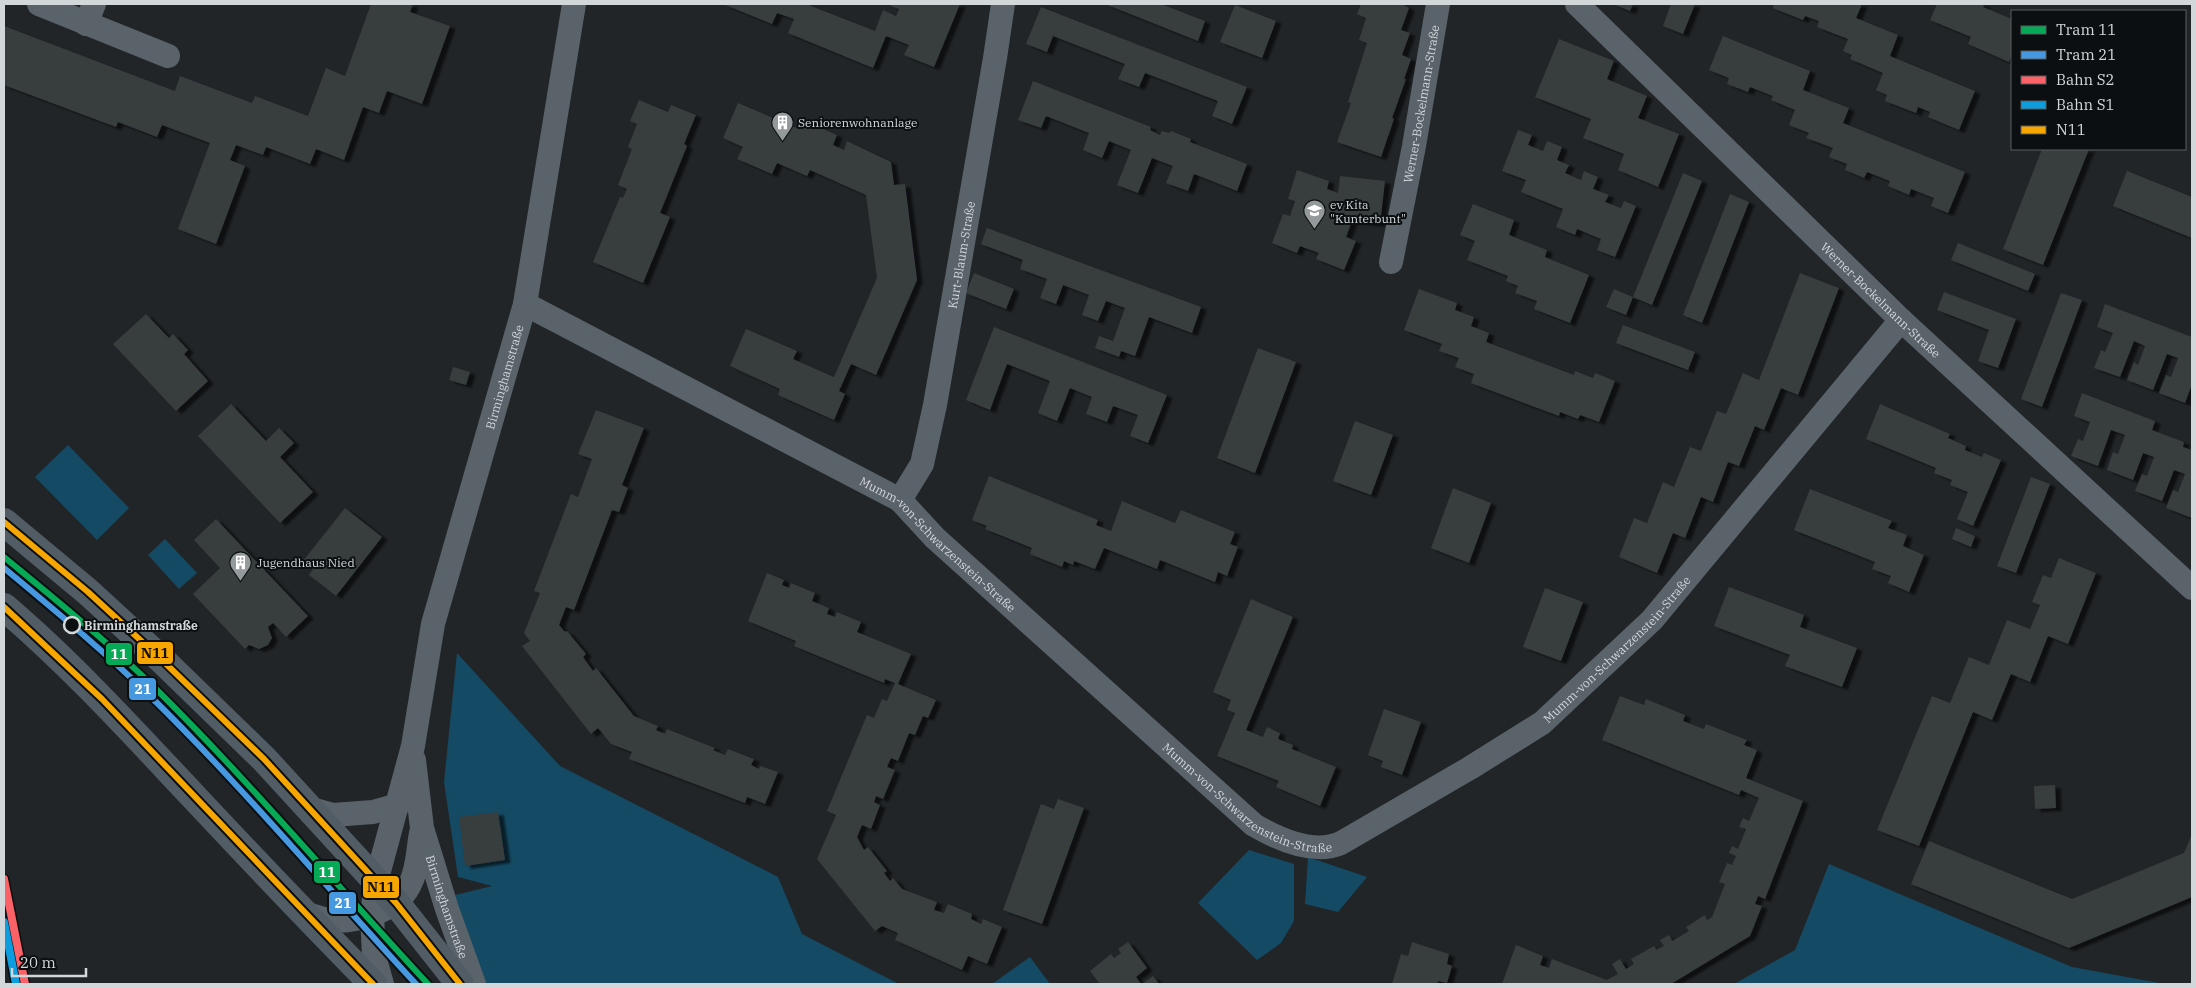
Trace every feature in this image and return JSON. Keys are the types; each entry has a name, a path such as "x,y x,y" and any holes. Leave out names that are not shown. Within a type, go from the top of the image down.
{"main road":[{"path":"4,522 88,592 264,758 376,882 384,909 460,984"},
{"path":"4,607 53,651 121,719 302,912 373,984"}],"street":[{"path":"39,4 90,14 168,56"},
{"name":"Birminghamstraße","path":"376,882 413,746 433,624 525,304 574,4"},
{"name":"Kurt-Blaum-Straße","path":"900,500 922,464 935,405 1003,4"},
{"name":"Werner-Bockelmann-Straße","path":"1391,262 1414,146 1438,4"},
{"name":"Werner-Bockelmann-Straße","path":"1577,4 1901,320 2192,588"},
{"name":"Mumm-von-Schwarzenstein-Straße","path":"525,304 900,500 935,538 1254,825 1288,841 1320,848 1333,847 1470,768 1542,723 1652,620 1901,320"},
{"name":"Birminghamstraße","path":"413,746 422,828 458,942 474,984"},
{"path":"308,808 333,815 373,812 398,805"},
{"name":"Birminghamstraße","path":"384,909 408,890 412,881 422,828"},
{"path":"302,912 323,919 337,921 384,909 374,956 382,984"}],"shaded area":[{"path":"68,445 129,508 97,540 35,477"},
{"path":"165,539 197,573 179,589 148,555"},
{"path":"457,653 560,766 778,877 802,934 899,984 474,984 443,898 492,886 458,877 444,782"},
{"path":"1249,850 1294,864 1294,921 1281,943 1257,960 1198,903"},
{"path":"1308,857 1367,877 1338,912 1305,904"},
{"path":"1829,864 2072,967 2165,984 1734,984 1795,950"},
{"path":"1030,957 1050,984 992,984"}],"building":[{"path":"371,4 413,4 410,12 450,26 422,104 387,91 379,113 363,107 344,160 316,149 310,164 266,147 263,155 236,145 230,160 245,166 216,244 178,229 210,143 162,125 157,137 118,122 116,127 4,85 4,26 175,91 180,76 252,103 255,96 308,116 326,68 345,76"},
{"path":"723,4 806,4 875,31 883,10 896,16 899,9 891,6 892,4 960,4 934,67 904,55 909,45 886,36 873,68 788,33 794,19 777,13 772,24"},
{"path":"1105,4 1161,4 1205,21 1198,41"},
{"path":"1361,4 1402,4 1409,8 1401,30 1410,33 1402,55 1411,59 1381,157 1337,142 1351,103 1348,102 1367,43 1359,40 1366,18 1357,14"},
{"path":"1613,4 1633,4 1630,11"},
{"path":"1671,4 1695,4 1683,34 1663,26"},
{"path":"1774,4 1862,4 1856,18 1898,35 1890,56 1975,91 1959,130 1928,117 1930,112 1918,107 1916,113 1885,101 1887,95 1876,90 1883,73 1850,59 1852,55 1843,51 1848,39 1817,27 1819,21 1805,16 1803,20 1773,8"},
{"path":"1937,4 1985,4 1983,7 2011,19 2011,56 2009,62 1968,44 1971,37 1930,20"},
{"path":"1235,5 1276,21 1262,58 1220,42"},
{"path":"1041,7 1247,87 1232,124 1212,116 1218,101 1145,73 1139,87 1118,79 1125,64 1053,36 1047,52 1026,44"},
{"path":"1723,36 1810,71 1803,90 1849,108 1843,123 1965,172 1948,213 1931,206 1934,198 1911,189 1909,195 1888,186 1890,181 1867,172 1864,178 1845,170 1847,164 1829,157 1833,148 1806,138 1809,133 1789,125 1795,110 1771,100 1773,96 1750,87 1748,92 1727,84 1729,78 1709,70"},
{"path":"1559,39 1614,61 1607,79 1647,96 1638,118 1679,134 1658,187 1618,170 1624,154 1583,138 1591,119 1535,97"},
{"path":"1033,81 1151,127 1150,130 1160,135 1162,131 1169,133 1171,131 1191,139 1190,142 1247,164 1237,191 1194,174 1188,191 1166,183 1173,166 1152,158 1138,193 1117,185 1131,150 1109,141 1102,158 1083,150 1089,133 1046,116 1041,128 1018,120"},
{"path":"639,100 668,112 671,105 696,115 684,144 687,146 660,213 670,217 643,283 593,262 620,197 623,198 627,189 618,185 632,149 628,147 637,124 630,121"},
{"path":"738,103 799,129 803,120 837,135 833,145 844,150 847,141 891,162 894,185 905,184 917,280 876,375 851,364 839,391 845,394 834,420 778,395 780,389 730,366 746,329 797,351 793,359 834,377 877,278 866,195 810,170 807,176 777,163 772,174 737,159 743,147 723,138"},
{"path":"1518,130 1532,135 1528,145 1543,151 1547,141 1562,147 1557,160 1569,165 1565,173 1581,180 1584,171 1598,177 1593,189 1609,195 1605,202 1621,208 1624,201 1636,206 1615,257 1597,250 1601,239 1577,229 1575,235 1556,227 1563,209 1521,192 1526,180 1502,171"},
{"path":"2042,150 2089,150 2043,265 2003,249"},
{"path":"1297,170 1329,181 1327,189 1338,193 1340,176 1385,181 1380,224 1352,221 1346,237 1356,241 1344,270 1316,259 1319,253 1300,246 1297,253 1272,243 1283,214 1290,216 1295,201 1288,199"},
{"path":"2127,171 2192,197 2192,238 2113,206"},
{"path":"1683,173 1702,181 1652,305 1633,297"},
{"path":"1730,194 1749,202 1702,323 1683,315"},
{"path":"1473,204 1514,220 1509,235 1547,250 1545,257 1589,275 1570,323 1534,309 1537,301 1515,293 1518,286 1506,281 1508,276 1467,260 1475,241 1460,235"},
{"path":"987,228 1201,307 1192,333 1149,317 1135,356 1121,351 1119,357 1095,348 1099,336 1113,341 1125,308 1106,301 1098,321 1082,315 1089,295 1063,285 1056,304 1040,298 1047,279 1020,269 1023,260 981,244"},
{"path":"1958,243 2035,274 2028,291 1951,260"},
{"path":"974,273 1014,289 1006,309 966,293"},
{"path":"1800,273 1839,288 1798,395 1781,388 1764,430 1755,426 1739,466 1728,462 1713,502 1701,497 1685,538 1673,533 1657,573 1619,557 1634,518 1647,523 1663,482 1674,487 1690,447 1701,451 1717,411 1726,414 1743,373 1759,380"},
{"path":"1419,289 1457,303 1455,310 1474,317 1471,326 1489,333 1486,342 1574,375 1575,371 1593,378 1595,373 1615,381 1599,422 1580,415 1578,419 1560,412 1559,416 1471,383 1474,374 1455,367 1459,358 1439,351 1442,344 1404,330"},
{"path":"1614,289 1633,297 1626,315 1606,307"},
{"path":"1944,292 2016,319 1998,368 1978,361 1989,330 1937,310"},
{"path":"2061,293 2082,300 2042,407 2021,399"},
{"path":"2105,304 2192,337 2192,384 2185,403 2159,393 2166,375 2171,377 2178,358 2167,354 2153,390 2127,380 2134,362 2138,365 2145,346 2134,341 2120,377 2094,368 2101,350 2105,352 2113,333 2097,327"},
{"path":"146,314 169,338 173,334 188,350 184,354 208,381 176,411 113,344"},
{"path":"1623,325 1695,352 1688,370 1616,343"},
{"path":"994,327 1167,395 1148,443 1130,436 1138,415 1113,406 1107,422 1086,414 1092,397 1070,388 1057,421 1038,413 1050,381 1007,364 990,410 966,400"},
{"path":"1258,348 1296,362 1255,473 1217,458"},
{"path":"453,367 470,372 466,385 449,380"},
{"path":"2082,393 2155,421 2152,430 2184,442 2183,447 2192,450 2192,518 2166,508 2173,490 2178,492 2185,474 2174,470 2162,501 2135,491 2142,474 2147,476 2154,457 2143,453 2133,480 2107,470 2113,452 2118,454 2125,435 2111,430 2098,466 2071,456 2078,439 2083,441 2090,422 2074,416"},
{"path":"231,404 266,441 279,428 294,443 280,457 313,492 280,523 198,436"},
{"path":"1880,404 1950,434 1948,438 1966,446 1965,450 1982,457 1984,453 2001,460 1973,526 1957,519 1968,492 1950,485 1952,480 1934,473 1936,468 1866,439"},
{"path":"596,410 644,428 622,485 628,488 619,512 612,510 574,610 566,607 559,625 565,632 567,631 586,654 583,657 593,671 596,668 634,716 658,726 656,730 665,734 667,729 715,748 713,750 725,755 728,749 754,759 751,765 759,769 760,766 778,772 765,804 747,797 745,803 629,759 632,752 611,744 598,728 591,734 522,646 530,641 524,633 540,593 534,591 571,494 578,497 592,459 578,454"},
{"path":"1355,421 1393,435 1371,495 1333,481"},
{"path":"989,476 1098,520 1096,525 1111,531 1122,501 1175,523 1181,510 1235,532 1230,544 1238,547 1227,576 1218,572 1215,582 1160,560 1157,569 1104,548 1095,569 1074,561 1073,565 1064,561 1062,567 1030,554 1032,548 985,529 987,526 972,520"},
{"path":"2031,477 2050,484 2016,573 1997,566"},
{"path":"1453,488 1491,503 1469,563 1431,548"},
{"path":"1810,489 1892,521 1888,528 1907,535 1903,546 1924,555 1909,592 1888,583 1891,576 1872,569 1875,562 1794,530"},
{"path":"345,508 382,537 336,596 309,575 313,569 303,561"},
{"name":"Jugendhaus Nied","path":"216,519 308,616 286,637 273,623 268,627 272,638 268,645 259,649 249,645 245,649 193,594 220,568 194,540"},
{"path":"1956,528 1975,536 1971,547 1952,539"},
{"path":"2059,558 2096,573 2068,644 2048,636 2030,682 2011,674 1992,720 1973,712 1919,846 1877,830 1932,696 1950,703 1969,657 1989,665 2007,620 2030,629 2040,605 2032,602 2043,575 2051,578"},
{"path":"767,573 784,580 782,585 789,588 791,583 815,593 812,601 829,608 827,614 835,617 837,612 861,622 857,632 911,654 898,684 936,700 928,718 923,716 915,735 909,733 898,761 891,758 887,767 895,770 883,799 876,796 874,802 880,805 871,829 862,825 857,837 864,850 868,847 887,871 884,873 890,881 893,878 902,889 937,902 934,910 944,913 948,904 972,914 971,919 981,924 983,919 1002,927 987,964 968,956 962,970 895,940 898,933 882,926 875,931 817,859 836,815 827,811 867,715 874,718 882,699 887,701 895,683 885,679 884,683 794,646 796,641 748,621"},
{"path":"1729,587 1804,615 1800,627 1857,648 1842,687 1785,666 1790,655 1714,626"},
{"path":"1545,588 1583,602 1561,661 1523,647"},
{"path":"1251,599 1293,617 1246,730 1263,737 1267,727 1280,733 1278,739 1293,745 1292,749 1336,767 1320,806 1276,787 1279,781 1217,756 1235,713 1227,710 1231,700 1213,692"},
{"path":"1620,696 1644,705 1646,699 1685,715 1683,721 1704,729 1706,724 1747,740 1744,745 1757,750 1746,778 1803,801 1765,899 1758,896 1755,904 1762,906 1750,936 1671,984 1502,984 1516,945 1543,956 1540,965 1549,968 1552,959 1607,980 1618,974 1612,964 1620,959 1626,969 1634,964 1631,959 1654,946 1656,950 1664,946 1660,940 1669,935 1672,941 1689,931 1686,927 1705,915 1707,920 1712,917 1725,884 1719,882 1727,863 1732,865 1736,856 1729,853 1732,846 1738,849 1746,829 1739,827 1743,818 1749,821 1759,798 1741,790 1739,795 1602,740"},
{"path":"1384,709 1421,722 1402,775 1381,767 1383,761 1368,755"},
{"path":"2055,785 2056,808 2035,809 2034,786"},
{"path":"1058,799 1084,808 1042,924 1003,910 1041,804 1054,809"},
{"path":"498,812 505,860 465,866 459,817"},
{"path":"2192,834 2192,897 2069,948 1911,884 1929,841 2072,899 2184,853"},
{"path":"1128,942 1147,968 1136,977 1141,984 1100,984 1090,971 1111,954 1114,958 1121,953 1118,949"},
{"path":"1412,942 1449,954 1447,964 1452,966 1447,983 1438,981 1437,984 1392,984 1401,954 1408,956"},
{"path":"1153,976 1159,984 1142,984"}],"tram line":[{"name":"11","path":"4,557 101,638 156,689 260,798 428,984"},
{"name":"21","path":"4,568 114,662 184,730 416,984"}],"rail line":[{"name":"S2","path":"4,879 25,984"},
{"name":"S1","path":"4,922 16,984"}],"transit line":[{"name":"N11","path":"4,522 88,592 162,660 264,759 396,903 460,984"},
{"name":"N11","path":"4,607 102,699 373,984"}],"place":[{"name":"Seniorenwohnanlage","path":"782,141"},
{"name":"ev Kita \"Kunterbunt\"","path":"1314,230"},
{"name":"Jugendhaus Nied","path":"241,581"},
{"name":"Birminghamstraße","path":"72,625"}]}
